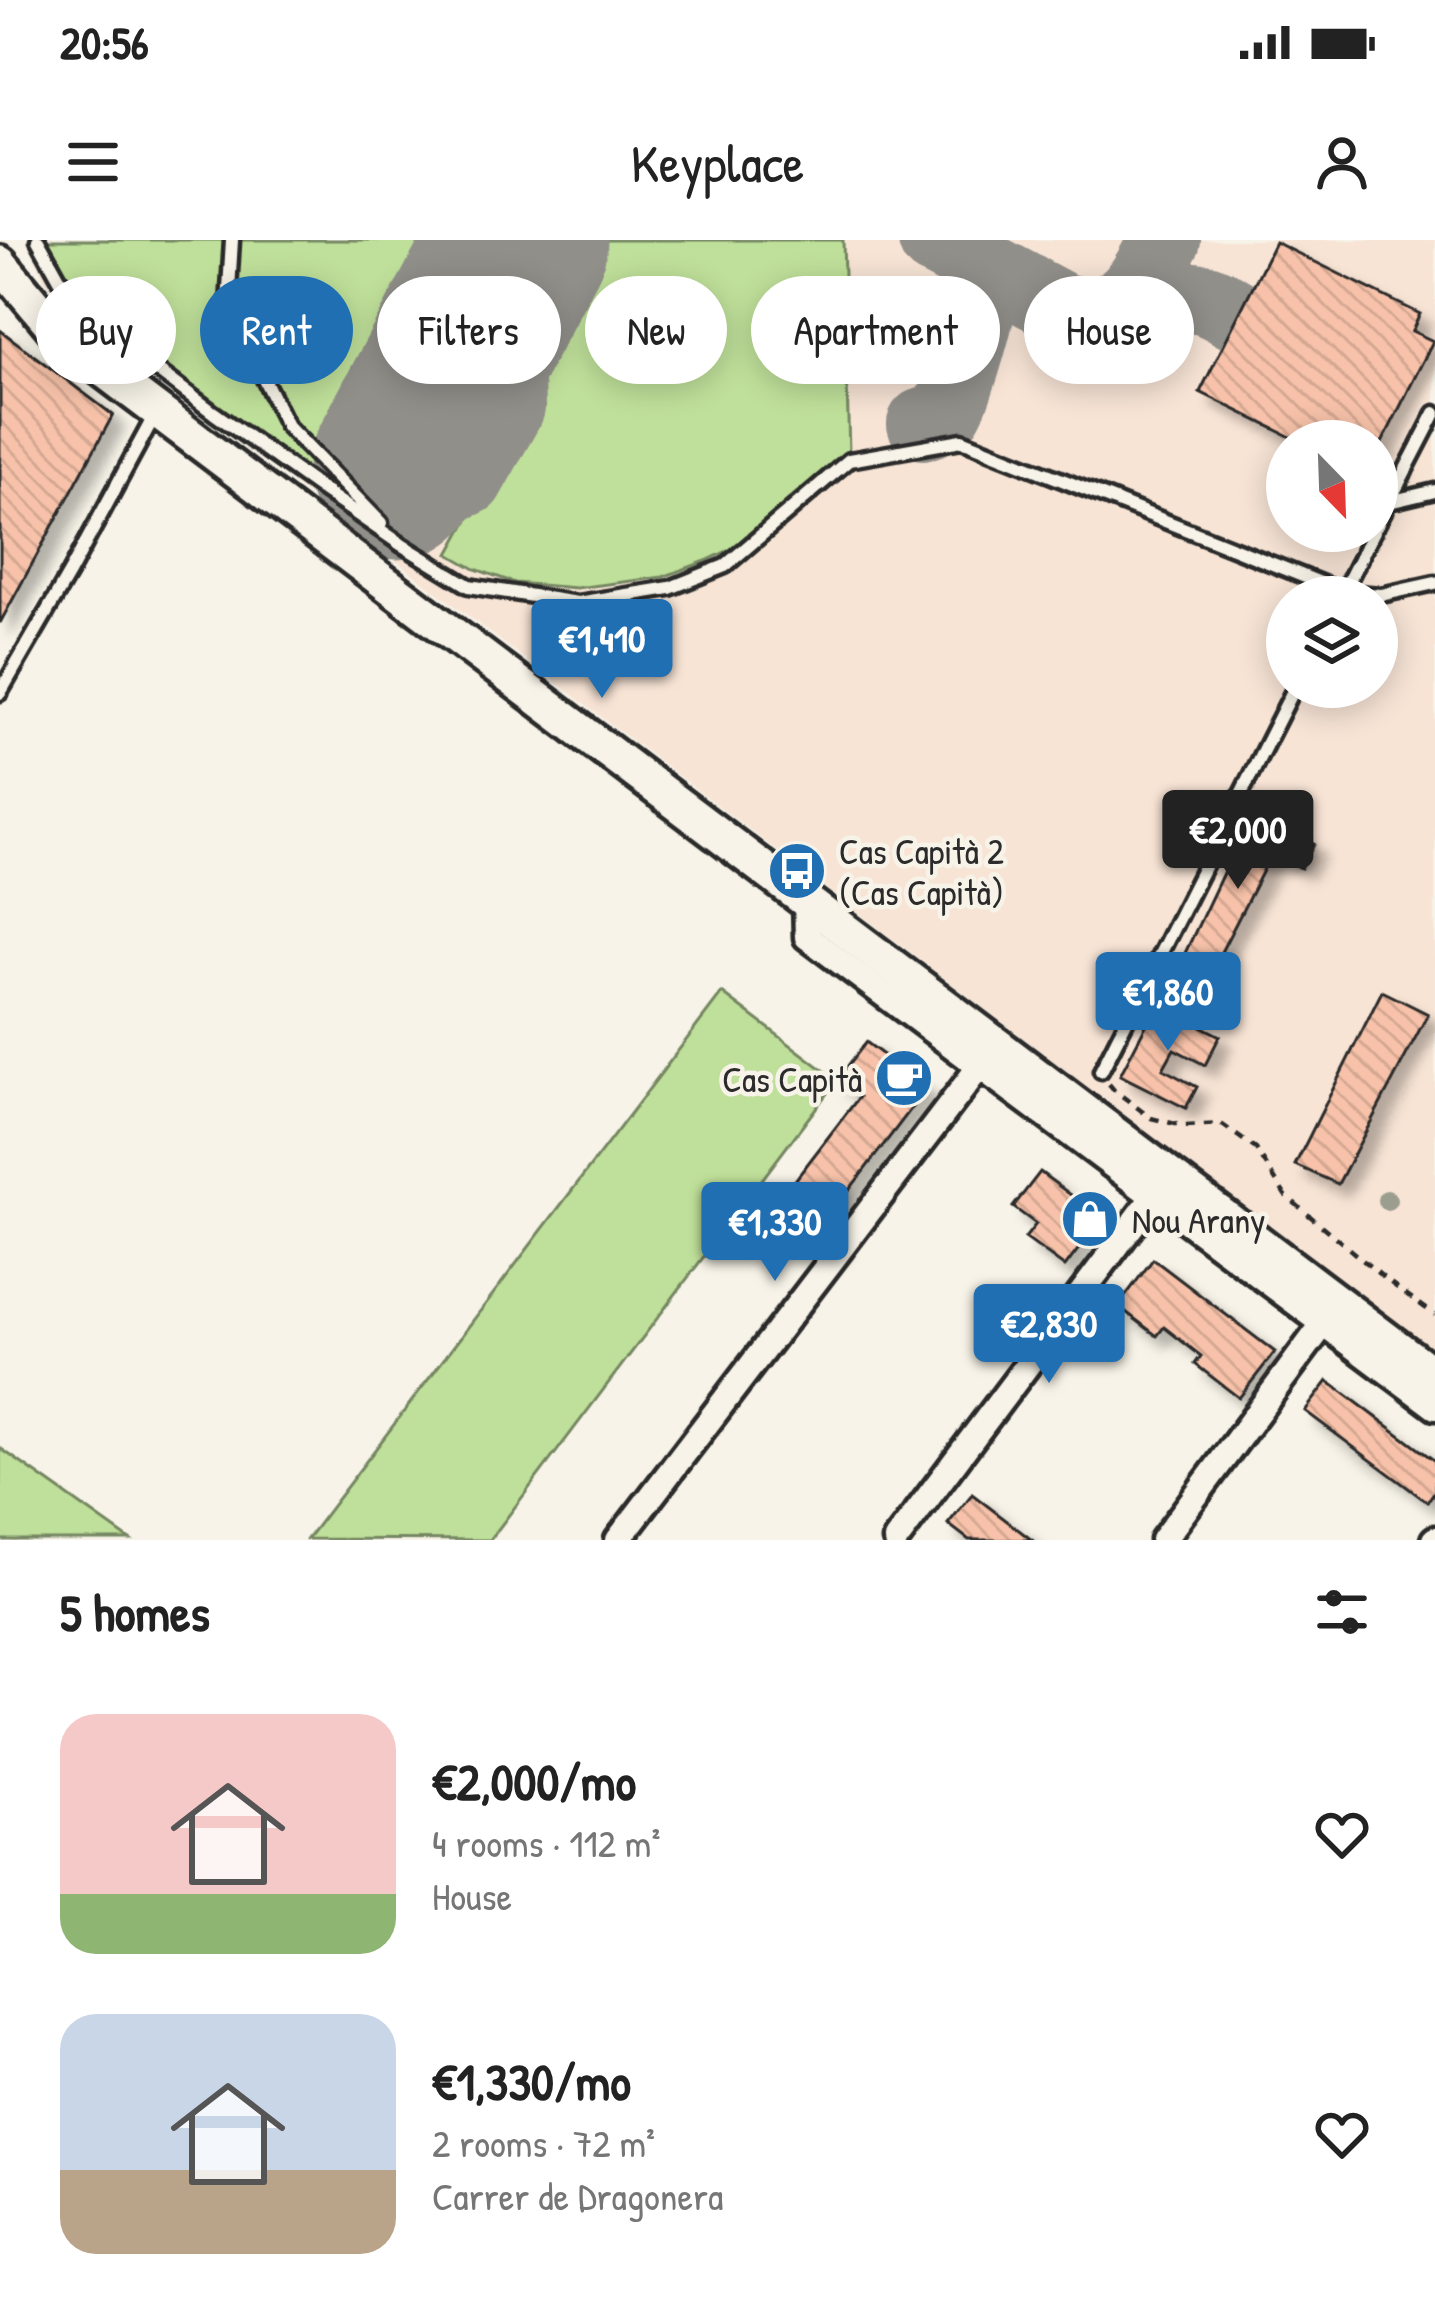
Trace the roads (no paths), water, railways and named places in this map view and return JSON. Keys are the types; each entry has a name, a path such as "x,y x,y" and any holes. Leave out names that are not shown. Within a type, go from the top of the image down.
{"street":[{"path":"0,263 65,340 806,899 1324,1323 1435,1407"},
{"path":"806,899 807,937 980,1066 1435,1376"},
{"path":"618,1540 980,1066"},
{"path":"896,1540 1162,1186"},
{"path":"1163,1540 1324,1323"}],"lane":[{"path":"38,240 62,283 99,326 214,413 469,586 577,603 670,588 725,566 849,460 962,440 1295,576"},
{"path":"232,240 228,306 286,426 403,545"},
{"path":"0,693 158,410"},
{"path":"1398,485 1435,413"},
{"path":"1398,500 1435,491"},
{"path":"1398,591 1435,583"},
{"path":"1101,1071 1284,708"}],"place":[{"name":"Cas Capità 2 (Cas Capità)","path":"797,871"},
{"name":"Cas Capità","path":"904,1078"},
{"name":"Nou Arany","path":"1090,1219"}]}
